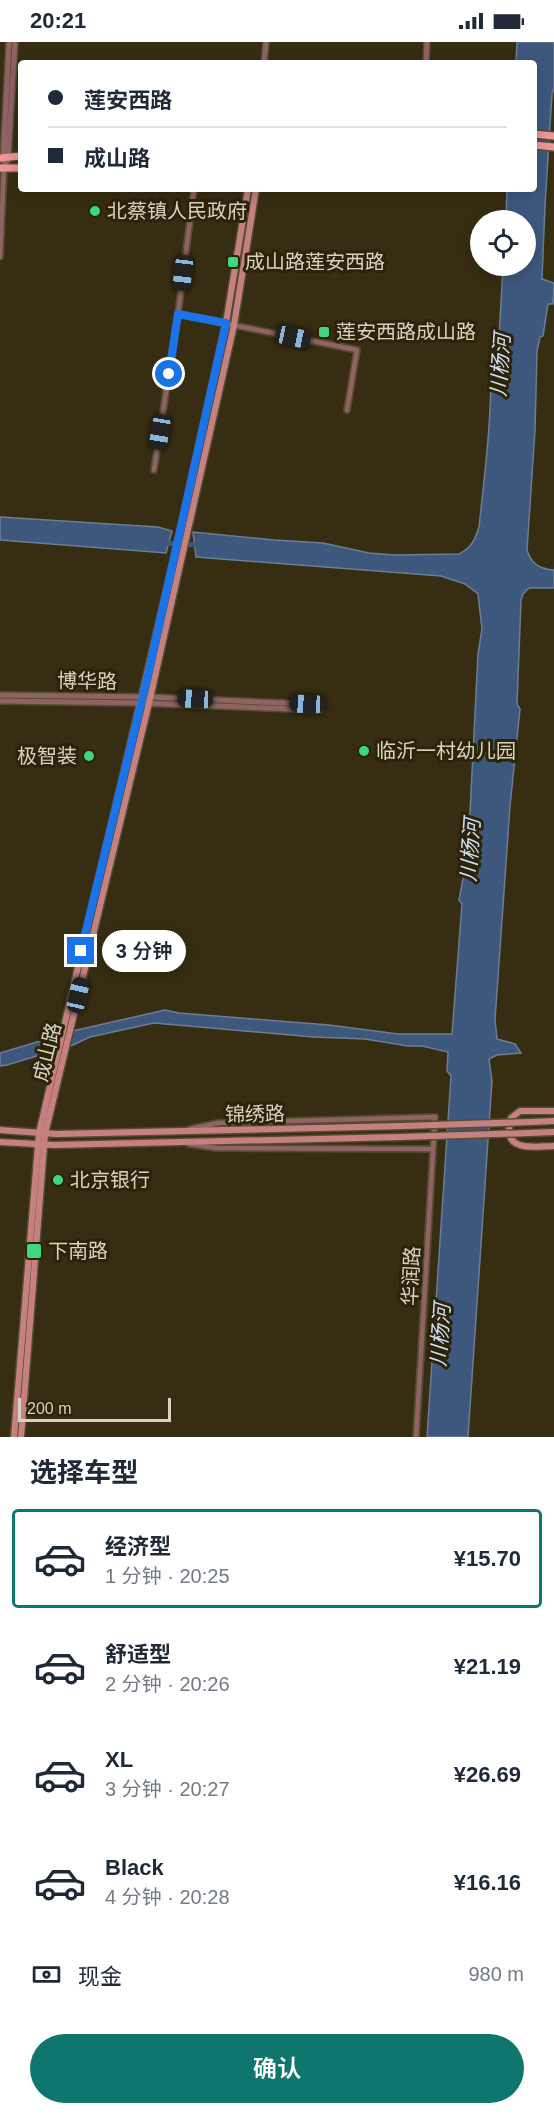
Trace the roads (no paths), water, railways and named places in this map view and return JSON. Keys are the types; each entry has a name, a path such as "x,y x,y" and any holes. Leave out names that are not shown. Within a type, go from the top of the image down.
{"main road":[{"path":"537,134 554,136"},
{"path":"537,145 554,147"},
{"path":"2,168 18,168"},
{"name":"成山路","path":"14,1437 42,1134 177,563 226,323 248,192"},
{"name":"成山路","path":"185,526 234,325 256,192"},
{"path":"554,1111 520,1111 511,1118 508,1128 511,1138 523,1147 554,1146"},
{"name":"锦绣路","path":"0,1130 42,1134 176,1132 554,1121"},
{"name":"锦绣路","path":"0,1142 41,1145 175,1143 554,1132"},
{"name":"成山路","path":"21,1437 41,1145"}],"street":[{"path":"4,158 9,42"},
{"path":"0,257 2,168 15,42"},
{"path":"264,60 266,42"},
{"path":"426,60 427,42"},
{"path":"154,470 194,192"},
{"path":"178,314 357,350 346,410"},
{"name":"博华路","path":"0,695 307,704 314,705 320,710 146,700 0,701"},
{"name":"华润路","path":"176,1132 218,1123 435,1117 416,1437"},
{"path":"175,1143 216,1148 433,1149"}],"water":[{"name":"川杨河","path":"517,42 554,42 554,88 542,279 554,283 553,304 548,304 543,336 540,337 537,351 535,430 527,550 537,565 554,570 554,588 529,588 521,600 517,704 520,709 510,806 495,1020 497,1039 515,1044 521,1053 497,1055 489,1059 492,1081 468,1437 427,1437 451,1076 447,1071 448,1052 422,1046 365,1039 313,1037 154,1023 90,1037 73,1045 7,1065 0,1066 0,1053 77,1030 165,1010 329,1025 398,1034 452,1034 462,904 459,900 468,852 478,654 482,629 478,594 465,584 441,576 196,557 193,532 323,543 369,553 394,555 459,554 472,543 479,527 486,465 491,360 498,356 502,276 536,276 536,210 506,210 507,192 537,192 537,60 516,60"},
{"path":"0,517 158,527 172,531 166,553 0,540"}],"waterway":[{"path":"163,543 199,545"}],"place":[{"name":"北蔡镇人民政府","path":"95,211"},
{"name":"成山路莲安西路","path":"233,262"},
{"name":"莲安西路成山路","path":"324,332"},
{"name":"临沂一村幼儿园","path":"364,751"},
{"name":"极智装","path":"89,756"},
{"name":"北京银行","path":"58,1180"},
{"name":"下南路","path":"34,1251"}]}
